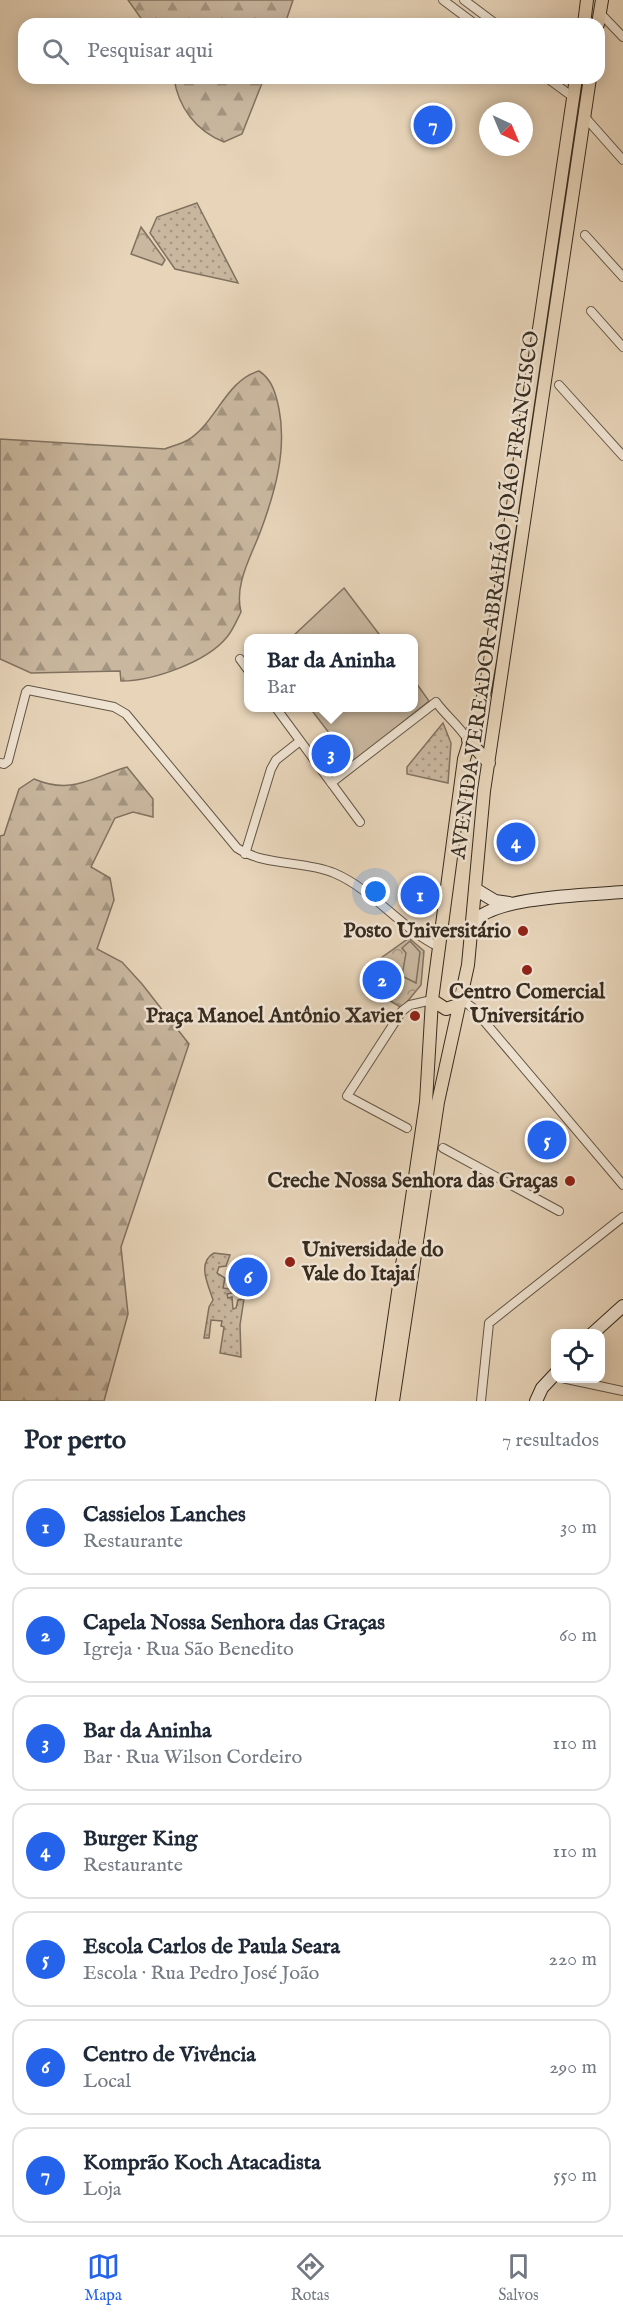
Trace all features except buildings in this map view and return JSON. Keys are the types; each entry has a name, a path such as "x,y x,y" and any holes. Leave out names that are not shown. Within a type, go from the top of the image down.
{"main road":[{"path":"585,18 587,0"},
{"path":"599,18 602,0"},
{"name":"AVENIDA VEREADOR ABRAHÃO JOÃO FRANCISCO","path":"382,1401 426,1102 432,999 468,740 489,668 573,97 573,84"},
{"name":"AVENIDA VEREADOR ABRAHÃO JOÃO FRANCISCO","path":"393,1401 438,1102 462,1000 473,923 480,821 589,84"},
{"path":"468,740 489,763"},
{"path":"432,999 446,1009 458,1005 462,1000"}],"street":[{"path":"443,0 467,18"},
{"path":"464,0 488,18"},
{"path":"605,24 623,37"},
{"path":"555,84 573,97"},
{"path":"585,116 623,160"},
{"path":"585,235 623,277"},
{"path":"591,311 623,347"},
{"path":"559,385 623,456"},
{"path":"240,659 244,664"},
{"path":"0,763 4,764 8,761 28,690 114,707 126,714 223,834 245,854 332,872 354,883 439,947"},
{"path":"331,783 436,702 447,719 462,730 468,740"},
{"path":"279,712 360,822"},
{"path":"245,854 271,769 276,760 300,741"},
{"path":"475,889 495,901 510,903 623,892"},
{"path":"473,923 480,915 510,903"},
{"path":"407,1128 347,1096 402,1011 410,1005 432,999"},
{"path":"462,1000 473,1008 623,1185"},
{"path":"443,1148 559,1211"},
{"path":"481,1401 489,1323 623,1217"},
{"path":"598,1329 623,1306"},
{"path":"536,1401 542,1388 551,1380"},
{"path":"588,1383 619,1390 615,1401"}],"green space":[{"path":"128,0 293,0 287,18 141,18"},
{"path":"175,84 262,84 242,134 224,142 197,125 184,108"},
{"path":"197,203 238,283 175,269 150,233 157,217"},
{"path":"141,227 165,260 162,265 131,254"},
{"path":"259,371 273,387 279,409 281,455 271,501 242,581 239,602 241,612 227,637 218,646 193,662 163,674 134,680 121,681 120,671 31,673 0,659 0,439 165,449 198,433 229,392 248,376"},
{"path":"344,588 379,634 295,634"},
{"path":"418,686 429,701 418,710"},
{"path":"313,712 415,712 352,763"},
{"path":"443,723 451,743 448,783 407,774 407,767"},
{"path":"127,767 153,799 153,817 133,812 115,818 91,867 110,878 114,900 97,949 122,962 189,1044 121,1247 128,1314 104,1401 0,1401 0,836 4,835 19,789 34,779 47,784 70,785"},
{"path":"409,938 424,951 421,985 402,1008 367,987 381,958"},
{"path":"410,941 420,952 416,983 402,976 406,953 402,948"},
{"path":"214,1253 230,1255 226,1266 219,1267 217,1273 225,1278 223,1288 241,1291 227,1294 228,1298 232,1297 233,1309 236,1308 238,1300 244,1299 240,1325 241,1357 220,1353 224,1327 221,1326 222,1321 211,1320 209,1338 204,1338 209,1307 213,1300 205,1269 209,1257"}],"place":[{"name":"Komprão Koch Atacadista","path":"433,125"},
{"name":"Bar da Aninha","path":"331,754"},
{"name":"Burger King","path":"516,842"},
{"name":"Cassielos Lanches","path":"420,895"},
{"name":"Posto Universitário","path":"523,931"},
{"name":"Centro Comercial Universitário","path":"527,970"},
{"name":"Capela Nossa Senhora das Graças","path":"382,980"},
{"name":"Praça Manoel Antônio Xavier","path":"415,1016"},
{"name":"Escola Carlos de Paula Seara","path":"547,1140"},
{"name":"Creche Nossa Senhora das Graças","path":"570,1181"},
{"name":"Universidade do Vale do Itajaí","path":"290,1262"},
{"name":"Centro de Vivência","path":"248,1277"}]}
